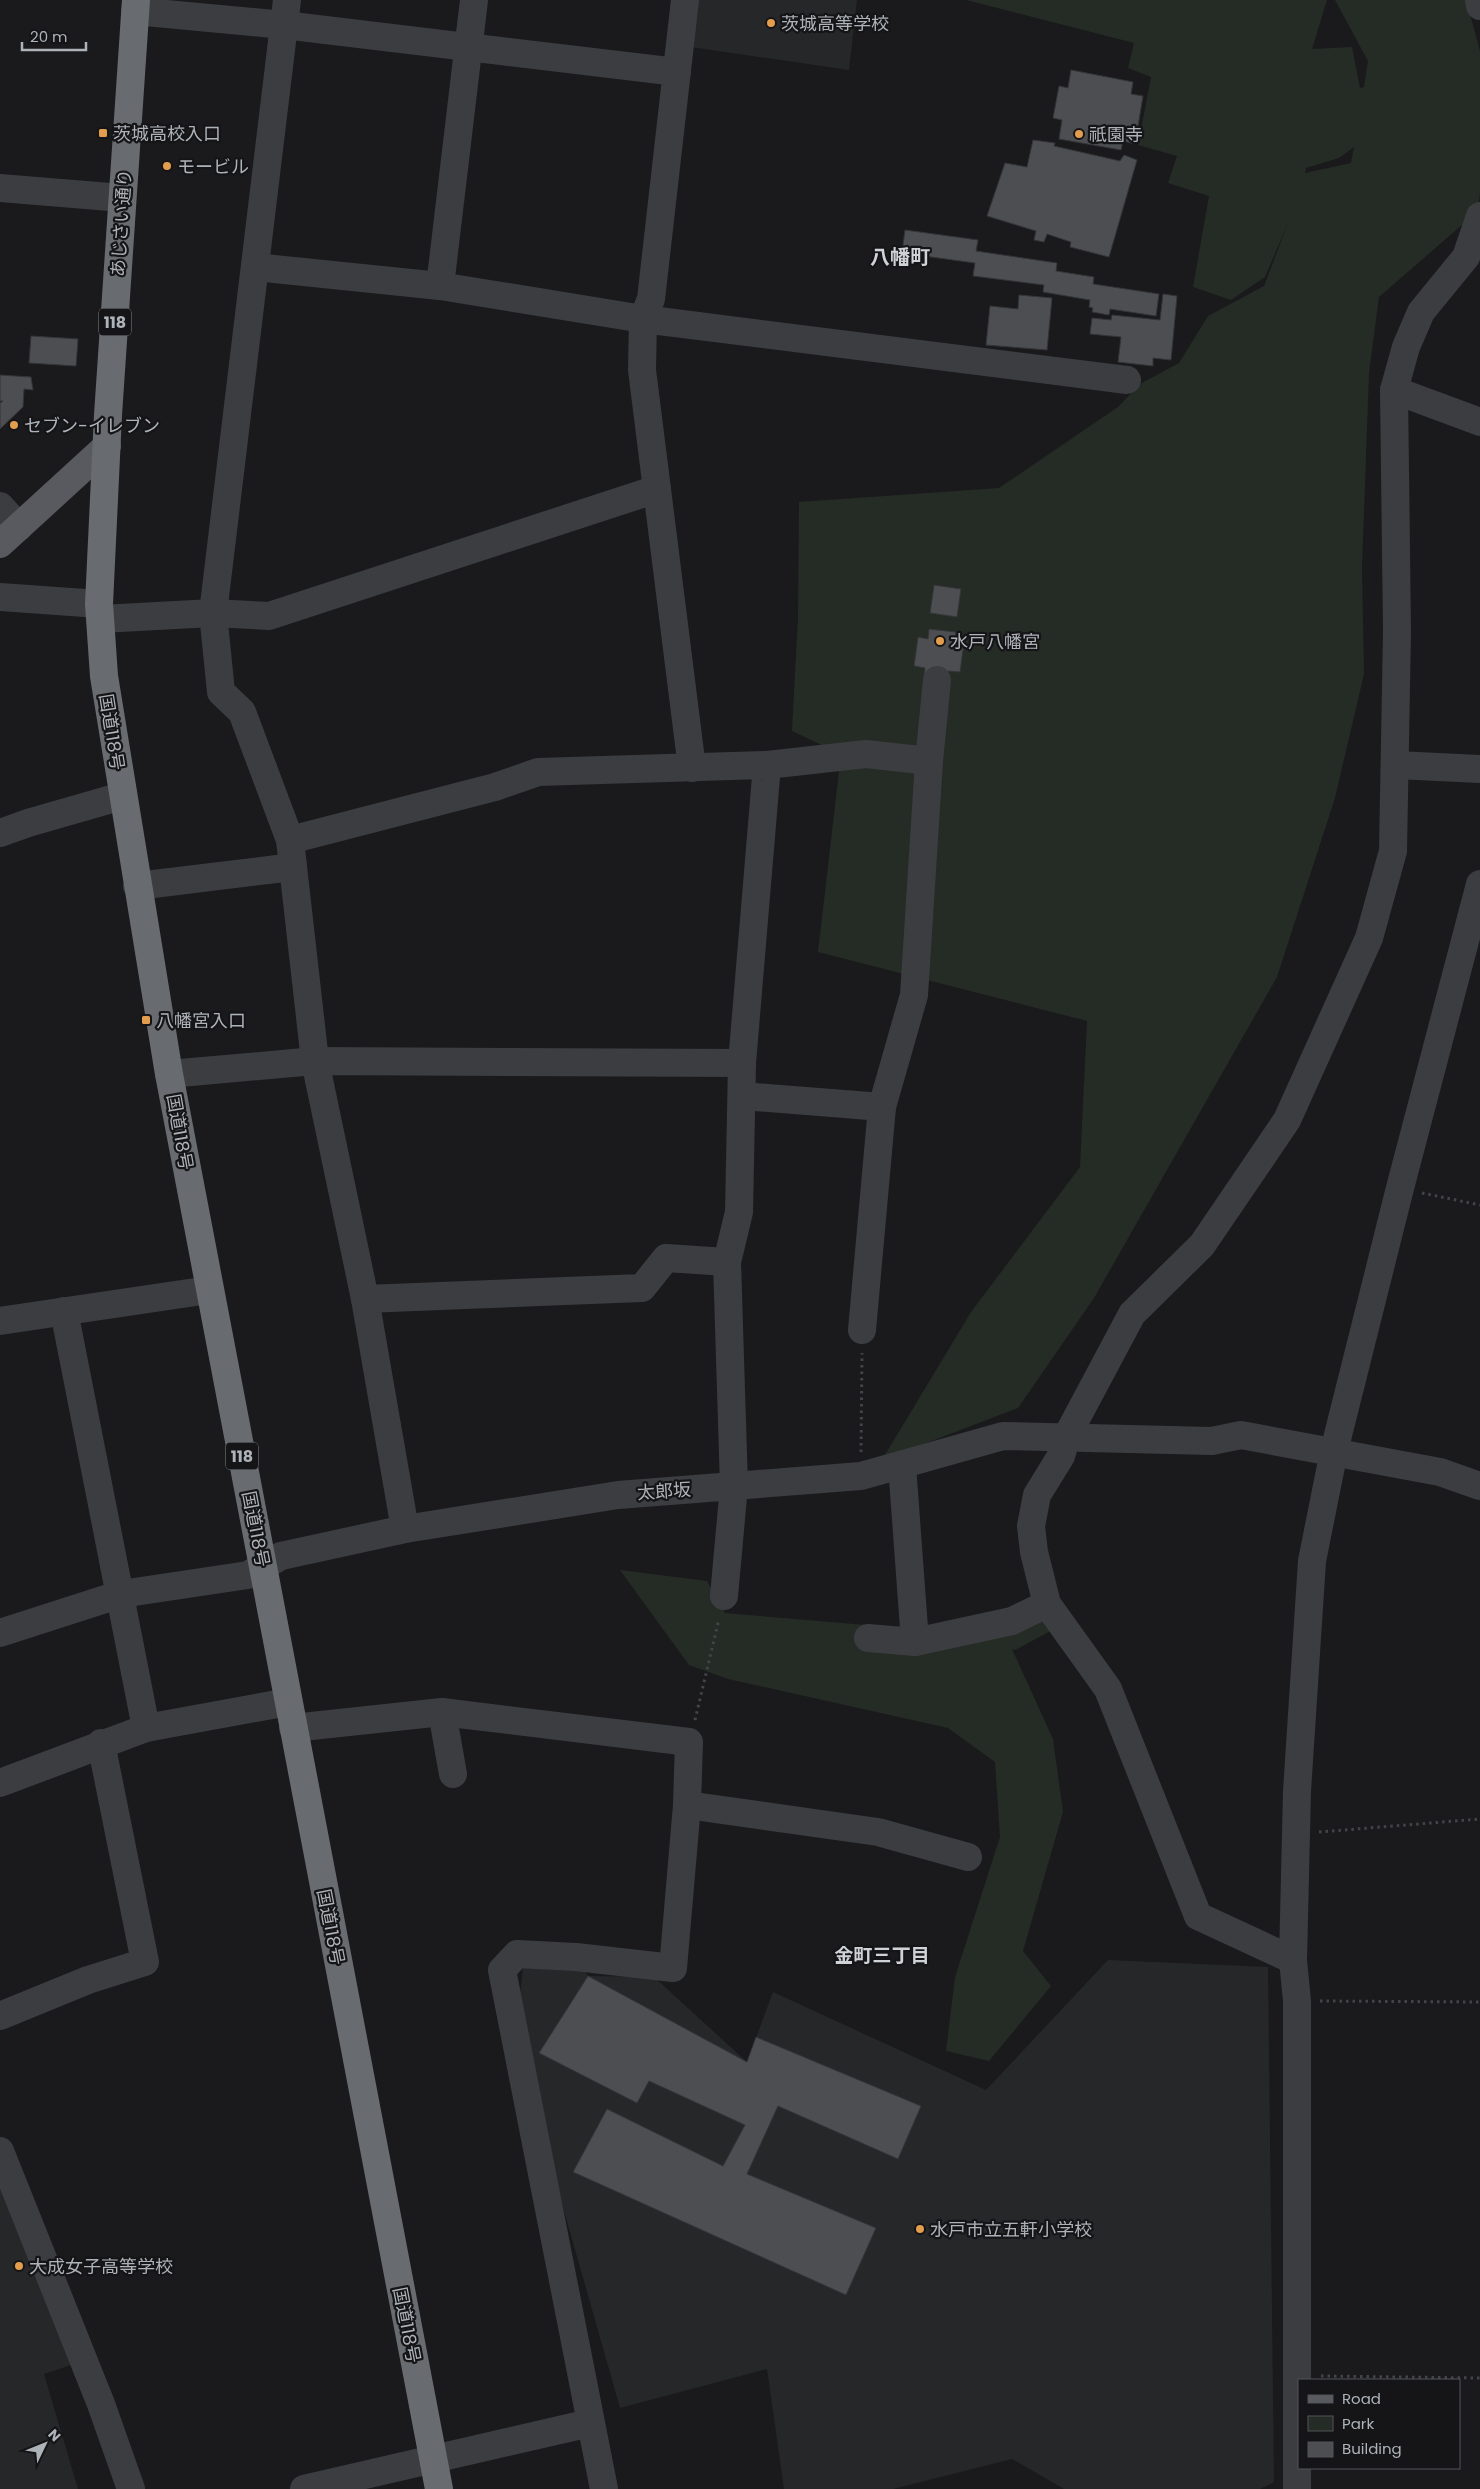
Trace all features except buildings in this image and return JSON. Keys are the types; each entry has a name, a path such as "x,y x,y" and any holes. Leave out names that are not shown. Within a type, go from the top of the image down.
{"highway":[{"name":"あじさい通り","path":"107,446 136,6"},
{"name":"国道118号","path":"107,446 100,612 104,676 122,796 169,1074 209,1290 439,2489"}],"main road":[{"path":"10,535 107,446"}],"street":[{"path":"440,286 474,0"},
{"path":"685,0 651,298 643,319 642,370 692,768"},
{"path":"1479,0 1480,6"},
{"path":"136,6 285,12 468,47 677,72"},
{"path":"285,12 213,613 221,692 242,712 290,840 315,1061 365,1299 405,1529"},
{"path":"0,188 122,198"},
{"path":"1293,1960 1198,1916 1108,1689 1047,1604 1034,1552 1032,1526 1037,1495 1061,1456 1067,1436 1132,1314 1202,1245 1287,1120 1369,938 1393,851 1396,765 1397,611 1394,390 1406,347 1422,312 1473,259 1480,216"},
{"path":"255,267 440,286 643,319 1127,380"},
{"path":"1394,390 1480,422"},
{"path":"0,597 100,612 213,613 269,616 657,489"},
{"path":"0,506 10,535"},
{"path":"862,1330 882,1107 914,995 929,761 937,680"},
{"path":"290,840 495,787 538,772 767,765 866,754 929,761"},
{"path":"724,1596 734,1486 727,1262 739,1212 742,1063 767,765"},
{"path":"1396,765 1480,769"},
{"path":"0,833 122,796"},
{"path":"137,886 293,866"},
{"path":"1296,2489 1296,2001 1293,1960 1297,1791 1312,1561 1334,1451 1400,1188 1480,884"},
{"path":"169,1074 315,1061 742,1063"},
{"path":"742,1096 882,1107"},
{"path":"365,1299 642,1288 666,1258 727,1262"},
{"path":"0,1320 209,1290"},
{"path":"64,1311 146,1728"},
{"name":"太郎坂","path":"0,1633 121,1594 248,1575 281,1556 405,1529 618,1495 861,1476 1003,1436 1067,1436 1212,1442 1241,1435 1440,1472 1480,1486"},
{"path":"902,1464 915,1642"},
{"path":"868,1638 915,1642 1012,1621 1047,1604"},
{"path":"0,1783 101,1743 146,1728 288,1702"},
{"path":"442,1712 454,1774"},
{"path":"293,1728 442,1712 689,1742 687,1805 673,1968 576,1957 518,1954 502,1970 604,2489"},
{"path":"0,2016 88,1980 145,1962 101,1743"},
{"path":"687,1805 878,1832 968,1857"},
{"path":"0,2151 101,2404 132,2489"},
{"path":"304,2489 433,2461 590,2423"}],"path":[{"path":"1400,1188 1480,1205"},
{"path":"861,1476 862,1330"},
{"path":"689,1742 724,1596"},
{"path":"1297,1834 1480,1819"},
{"path":"1296,2001 1480,2002"},
{"path":"1296,2376 1480,2378"}],"shaded area":[{"name":"茨城高等学校","path":"690,0 857,0 849,70 684,46"},
{"name":"水戸市立五軒小学校","path":"576,1957 588,1976 654,1977 747,2062 773,1992 986,2090 1108,1960 1268,1967 1274,2482 1260,2489 1064,2489 1012,2459 893,2489 784,2489 767,2369 620,2408 515,2038 524,1960"},
{"name":"大成女子高等学校","path":"0,2170 77,2363 44,2374 78,2489 0,2489"}],"green space":[{"path":"966,0 1327,0 1312,49 1352,47 1360,88 1364,87 1368,61 1335,0 1466,0 1480,51 1480,192 1478,211 1379,297 1369,373 1362,567 1364,674 1335,798 1277,977 1094,1298 1018,1408 882,1460 971,1312 1080,1167 1087,1021 818,952 841,754 792,731 798,617 799,502 999,488 1118,407 1140,384 1179,363 1208,316 1264,286 1288,223 1265,277 1231,300 1193,287 1209,196 1168,183 1177,156 1138,145 1151,77 1128,68 1134,43","holes":["1354,147 1351,163 1305,173 1306,168 1339,158"]},
{"path":"620,1570 707,1581 725,1613 984,1635 1046,1608 1058,1627 1015,1650 1012,1649 1053,1739 1063,1812 1023,1951 1051,1986 989,2061 946,2051 955,1977 1000,1837 995,1762 948,1728 728,1679 689,1665"}],"place":[{"name":"茨城高等学校","path":"771,23"},
{"name":"茨城高校入口","path":"103,133"},
{"name":"祇園寺","path":"1079,134"},
{"name":"モービル","path":"167,166"},
{"name":"セブン-イレブン","path":"14,425"},
{"name":"水戸八幡宮","path":"940,641"},
{"name":"八幡宮入口","path":"146,1020"},
{"name":"水戸市立五軒小学校","path":"920,2229"},
{"name":"大成女子高等学校","path":"19,2266"}],"district":[{"name":"八幡町","path":"900,257"},
{"name":"金町三丁目","path":"882,1955"}]}
